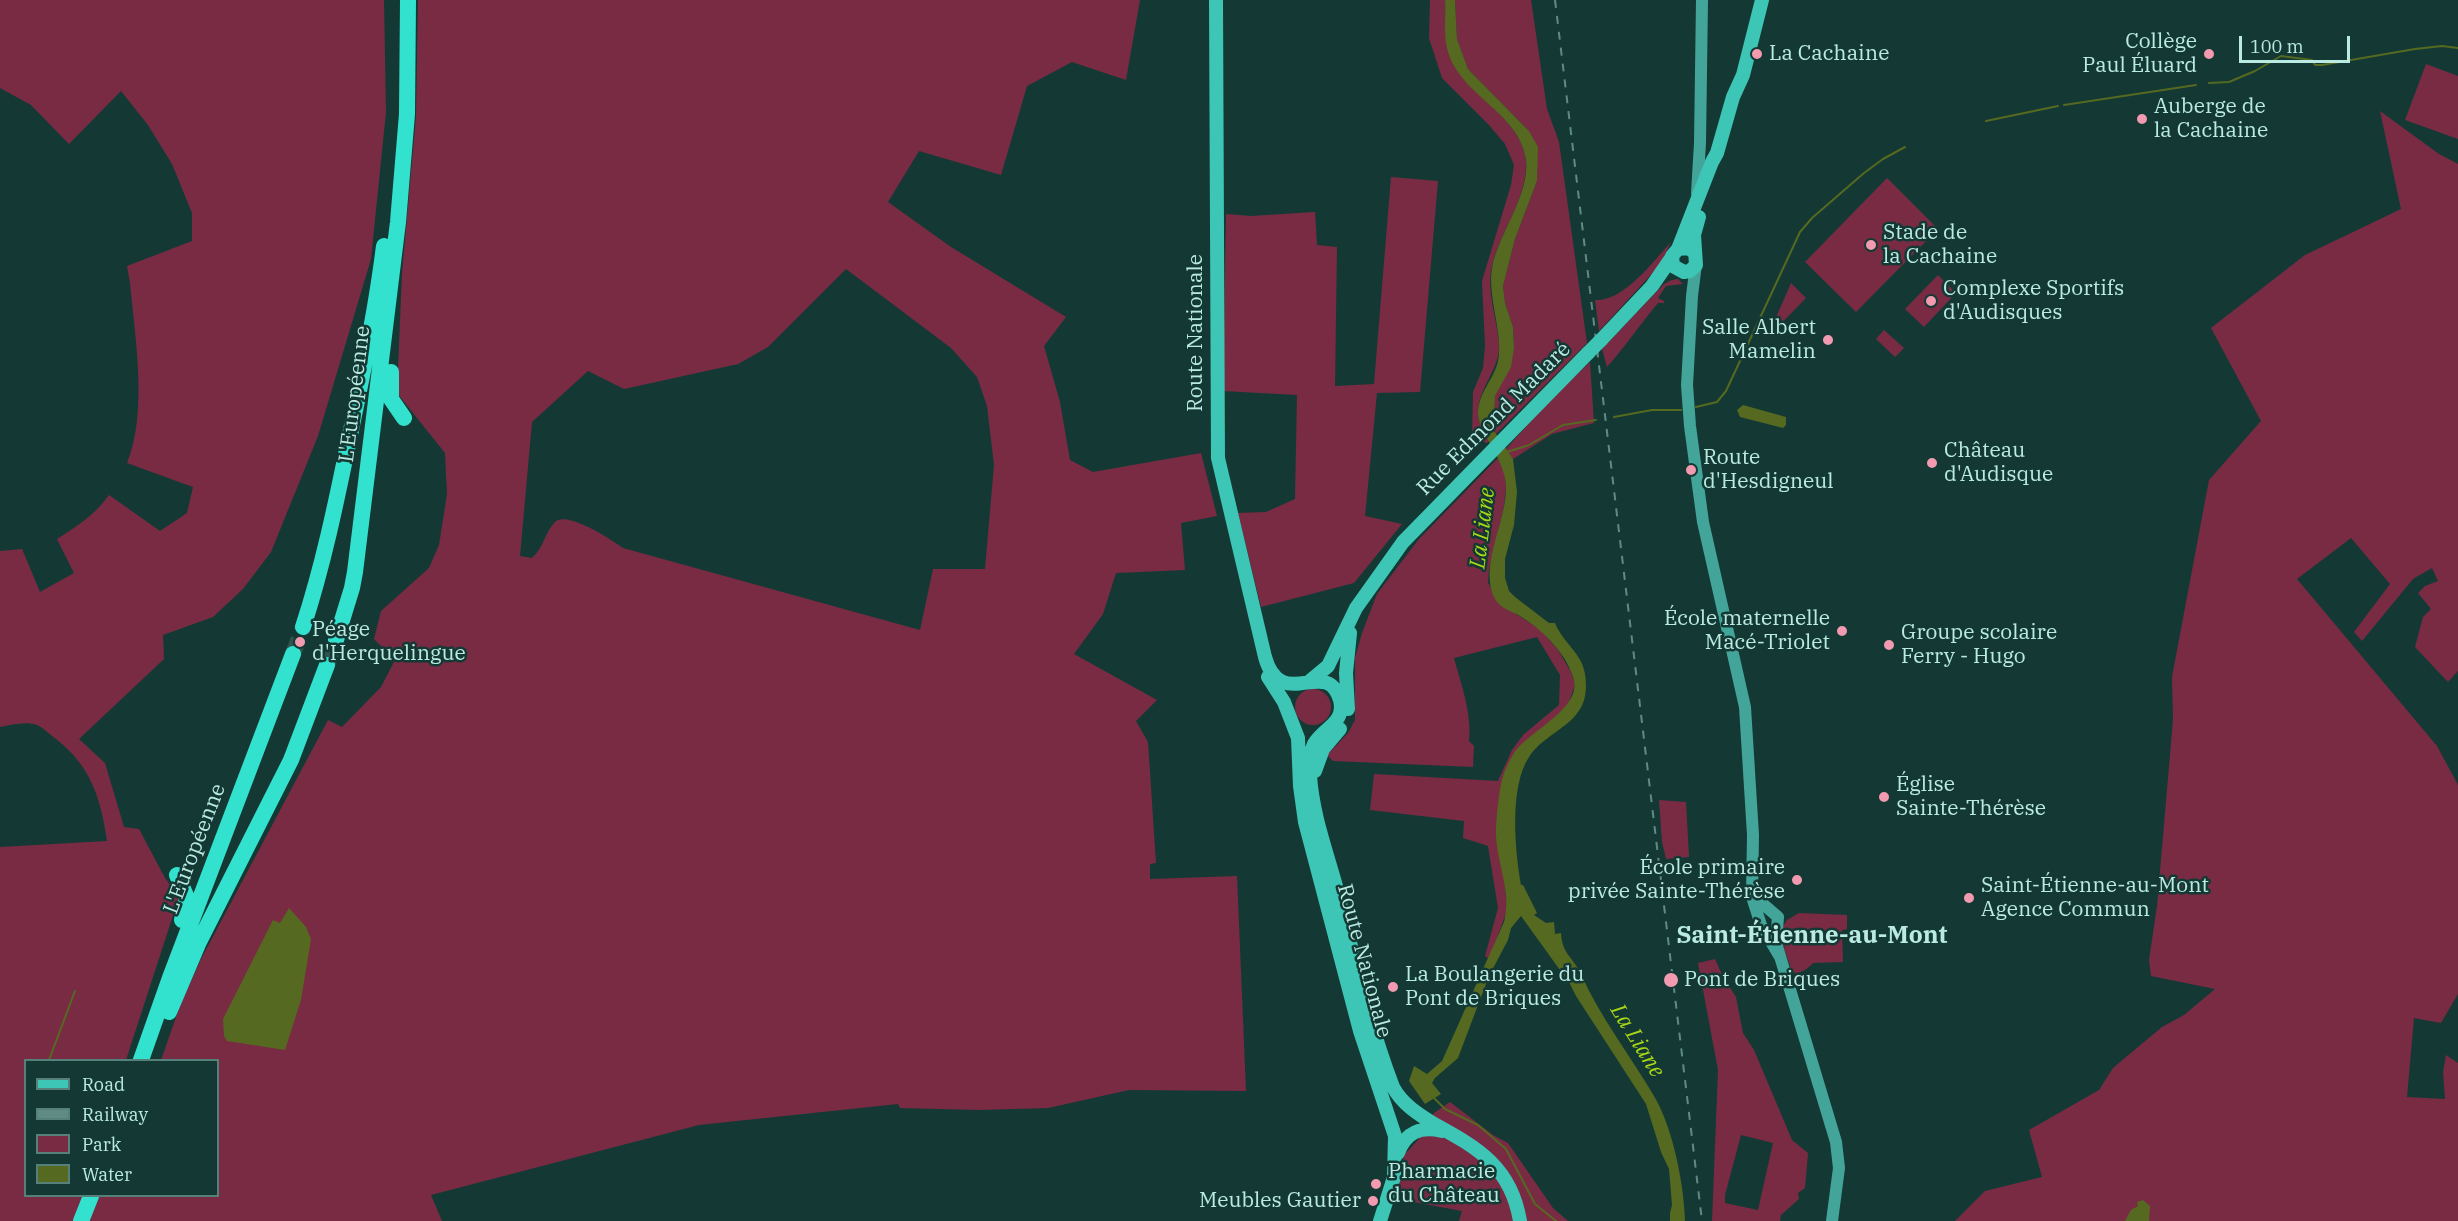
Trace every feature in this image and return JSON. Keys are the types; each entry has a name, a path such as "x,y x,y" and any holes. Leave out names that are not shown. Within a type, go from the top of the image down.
{"highway":[{"path":"393,222 398,0"},
{"path":"393,222 406,114 408,0"},
{"name":"L'Européenne","path":"336,640 354,580 392,272 393,222"},
{"name":"L'Européenne","path":"303,627 320,573 393,222"},
{"path":"392,272 393,346 390,394 393,403 404,418"},
{"name":"L'Européenne","path":"140,1059 293,654"},
{"name":"L'Européenne","path":"151,1059 190,960 291,760 327,665"},
{"path":"140,1059 158,993 185,910 186,892 177,875"},
{"path":"81,1221 91,1197"},
{"path":"91,1221 101,1197"}],"main road":[{"name":"Route Nationale","path":"1216,0 1218,458 1269,679 1287,709"},
{"name":"Rue Edmond Madaré","path":"1695,258 1696,226 1717,164 1717,153 1731,104 1743,75 1762,0"},
{"name":"Rue Edmond Madaré","path":"1306,682 1328,666 1371,586 1403,542 1652,286 1675,253 1696,200 1704,167 1717,153"},
{"path":"1687,248 1695,258 1692,270 1682,272 1674,267 1675,253 1687,248"},
{"name":"Rue Edmond Madaré","path":"1652,286 1665,276 1682,272"},
{"name":"Rue Edmond Madaré","path":"1338,696 1337,673 1359,606"},
{"path":"1318,818 1315,782 1317,762 1324,747 1343,725 1347,715 1346,674 1350,633"},
{"path":"1265,660 1271,674 1278,681 1289,685 1306,682 1326,684 1338,696 1341,708 1339,717 1314,745 1310,757 1311,787 1318,818"},
{"path":"1306,682 1290,695 1287,709 1294,725 1308,733 1326,731"},
{"name":"Route Nationale","path":"1294,725 1299,741 1301,801 1309,836 1360,1031 1388,1091"},
{"name":"Route Nationale","path":"1318,818 1388,1091"},
{"path":"1388,1091 1410,1108 1479,1150 1498,1169 1512,1194 1520,1221"},
{"path":"1380,1221 1393,1183 1396,1158 1395,1132 1388,1091"},
{"path":"1396,1158 1406,1138 1413,1132 1430,1129 1450,1132"}],"street":[{"path":"1702,0 1704,167 1709,188"},
{"path":"1695,258 1688,407 1703,522 1745,707 1753,835 1752,897 1761,924 1780,957"},
{"path":"1682,272 1692,296"},
{"path":"1752,876 1757,895 1778,916 1775,940 1837,1147 1837,1188 1832,1221"},
{"path":"1761,924 1763,913 1771,911"},
{"path":"1761,924 1770,930 1778,926"}],"green space":[{"path":"0,0 384,0 386,112 371,259 318,436 271,552 243,589 213,617 163,635 164,659 79,739 105,763 124,827 139,829 165,878 179,897 126,1059 24,1059 24,1197 219,1197 219,1059 161,1059 181,1003 201,959 328,720 342,727 381,687 395,660 374,639 381,611 429,568 439,545 447,494 445,453 397,393 402,273 416,116 418,0 1140,0 1126,80 1072,62 1027,86 1001,175 919,151 888,202 951,247 1066,317 1044,346 1060,402 1070,460 1093,472 1201,453 1217,516 1181,523 1185,570 1116,573 1103,614 1074,654 1157,700 1136,721 1148,742 1156,863 1150,864 1150,879 1237,876 1246,1091 1129,1090 1048,1108 979,1110 900,1108 898,1104 699,1125 431,1195 442,1221 0,1221 0,847 107,841 101,811 92,784 78,760 68,749 37,725 24,723 0,727 0,551 22,549 40,592 74,573 57,539 92,514 109,495 160,531 187,513 193,487 127,463 137,421 138,374 127,266 192,241 192,213 172,164 148,125 121,91 69,144 31,105 0,88","holes":["846,269 951,348 977,377 987,406 994,465 985,569 933,569 920,630 623,548 589,527 569,520 561,519 555,522 532,558 520,556 532,422 588,371 624,389 738,364 768,347"]},
{"path":"1430,0 1445,0 1446,40 1453,63 1461,75 1517,135 1526,163 1522,190 1496,253 1490,275 1499,353 1478,406 1479,419 1490,440 1487,443 1472,438 1473,392 1483,368 1485,346 1482,281 1511,185 1514,165 1505,144 1442,78 1429,38"},
{"path":"1455,0 1531,0 1547,109 1559,142 1587,343 1495,435 1495,396 1514,348 1513,327 1505,303 1503,286 1515,239 1537,181 1529,131 1468,69 1457,39"},
{"path":"2426,64 2458,76 2458,139 2405,120"},
{"path":"2380,111 2439,154 2458,164 2458,671 2448,682 2415,647 2423,617 2431,609 2418,593 2425,586 2438,581 2432,568 2413,579 2362,641 2354,632 2390,584 2351,538 2297,579 2437,746 2458,785 2458,994 2441,1023 2414,1018 2407,1097 2445,1099 2443,1072 2446,1055 2458,1063 2458,1221 1955,1221 1985,1191 2042,1177 2029,1130 2099,1090 2113,1068 2162,1027 2184,1015 2215,989 2151,976 2149,960 2157,906 2173,720 2172,677 2209,480 2261,421 2211,328 2305,255 2401,209"},
{"path":"1391,177 1438,181 1420,392 1377,393 1365,516 1402,524 1354,583 1261,607 1238,513 1266,512 1295,499 1297,395 1223,391 1226,214 1251,216 1315,212 1317,245 1337,247 1335,386 1374,384"},
{"name":"Stade de la Cachaine","path":"1887,178 1938,229 1856,312 1805,262"},
{"path":"1671,242 1660,265 1599,331 1595,300 1606,299 1627,288"},
{"name":"Complexe Sportifs d'Audisques","path":"1938,275 1956,293 1924,327 1905,309"},
{"path":"1678,279 1683,284 1666,286 1658,298 1664,303 1658,303 1607,367 1602,349 1664,284"},
{"path":"1791,283 1806,298 1767,338"},
{"name":"Complexe Sportifs d'Audisques","path":"1884,330 1904,348 1895,357 1876,339"},
{"path":"1590,362 1594,423 1552,434 1513,459 1505,450 1552,398"},
{"path":"1498,458 1505,472 1506,488 1488,582 1498,603 1540,629 1558,650 1571,672 1575,685 1567,707 1517,749 1503,776 1499,810 1507,911 1489,959 1485,956 1498,908 1488,846 1463,838 1464,821 1370,810 1374,774 1498,781 1512,750 1523,735 1559,705 1560,675 1537,637 1454,658 1467,709 1469,741 1474,746 1473,767 1333,761 1327,755 1348,733 1355,720 1355,658 1377,594 1419,539"},
{"path":"1313,689 1326,694 1331,707 1326,720 1313,725 1300,720 1295,707 1300,694"},
{"path":"1659,800 1686,802 1689,857 1666,859 1662,842"},
{"path":"1799,913 1847,915 1847,929 1842,930 1843,962 1813,963 1799,973 1790,971 1785,946 1777,936 1787,920"},
{"path":"1715,959 1736,997 1743,1033 1754,1050 1792,1140 1808,1153 1805,1188 1798,1193 1799,1199 1781,1215 1780,1221 1712,1221 1718,1070 1698,963","holes":["1741,1135 1773,1143 1758,1210 1725,1203 1725,1195"]},
{"path":"1450,1102 1493,1135 1508,1143 1553,1208 1568,1221 1459,1221 1462,1211 1397,1199 1404,1155 1418,1140 1434,1113"}],"water":[{"path":"1445,0 1455,0 1457,39 1468,69 1529,131 1538,147 1537,181 1515,239 1503,286 1505,303 1513,327 1514,348 1511,367 1495,396 1494,431 1513,459 1517,492 1514,525 1505,559 1505,578 1509,591 1515,597 1549,623 1555,623 1580,660 1585,674 1586,691 1583,704 1568,723 1548,738 1529,757 1518,785 1515,819 1521,885 1537,913 1534,915 1546,923 1554,922 1555,934 1561,933 1563,946 1661,1109 1676,1157 1685,1221 1670,1221 1672,1205 1669,1169 1661,1152 1646,1104 1570,984 1521,916 1511,928 1508,940 1489,976 1458,1058 1432,1083 1441,1094 1425,1104 1409,1081 1414,1066 1427,1074 1442,1061 1504,922 1505,889 1496,835 1499,795 1505,770 1516,750 1562,710 1574,691 1571,672 1554,645 1531,623 1500,605 1491,589 1491,561 1506,486 1505,476 1479,421 1478,414 1483,393 1496,368 1499,351 1492,291 1492,268 1500,242 1519,201 1526,173 1526,160 1513,129 1465,81 1455,67 1446,46"},
{"path":"1743,405 1786,417 1786,425 1783,428 1740,417 1737,410"},
{"path":"289,908 306,927 311,939 301,1000 285,1050 227,1041 224,1036 223,1019 273,920 280,923"},
{"path":"2143,1200 2150,1206 2149,1221 2125,1221 2131,1210 2138,1206 2137,1202"}],"waterway":[{"path":"2209,83 2229,82 2281,56 2312,60 2315,65 2322,65 2415,49 2442,46 2458,48"},
{"path":"2064,105 2196,85"},
{"path":"1986,121 2058,106"},
{"path":"1696,407 1717,402 1726,391 1800,232 1812,218 1864,173 1905,147"},
{"path":"1614,417 1652,410 1681,410"},
{"path":"1507,452 1529,445 1563,425 1596,420"},
{"path":"49,1059 75,991"},
{"name":"La Liane","path":"1432,1096 1445,1109 1478,1125 1506,1149 1535,1204 1556,1221"}],"tunnel":[{"path":"293,654 303,627"},
{"path":"327,665 336,640"}],"railway":[{"path":"1555,0 1702,1221"}],"place":[{"name":"La Cachaine","path":"1757,54"},
{"name":"Collège Paul Éluard","path":"2209,54"},
{"name":"Auberge de la Cachaine","path":"2142,119"},
{"name":"Stade de la Cachaine","path":"1871,245"},
{"name":"Complexe Sportifs d'Audisques","path":"1931,301"},
{"name":"Salle Albert Mamelin","path":"1828,340"},
{"name":"Château d'Audisque","path":"1932,463"},
{"name":"Route d'Hesdigneul","path":"1691,470"},
{"name":"École maternelle Macé-Triolet","path":"1842,631"},
{"name":"Péage d'Herquelingue","path":"300,642"},
{"name":"Groupe scolaire Ferry - Hugo","path":"1889,645"},
{"name":"Église Sainte-Thérèse","path":"1884,797"},
{"name":"École primaire privée Sainte-Thérèse","path":"1797,880"},
{"name":"Saint-Étienne-au-Mont Agence Commun","path":"1969,898"},
{"name":"Pont de Briques","path":"1671,980"},
{"name":"La Boulangerie du Pont de Briques","path":"1393,987"},
{"name":"Pharmacie du Château","path":"1376,1184"},
{"name":"Meubles Gautier","path":"1373,1201"}],"district":[{"name":"Saint-Étienne-au-Mont","path":"1812,936"}]}
